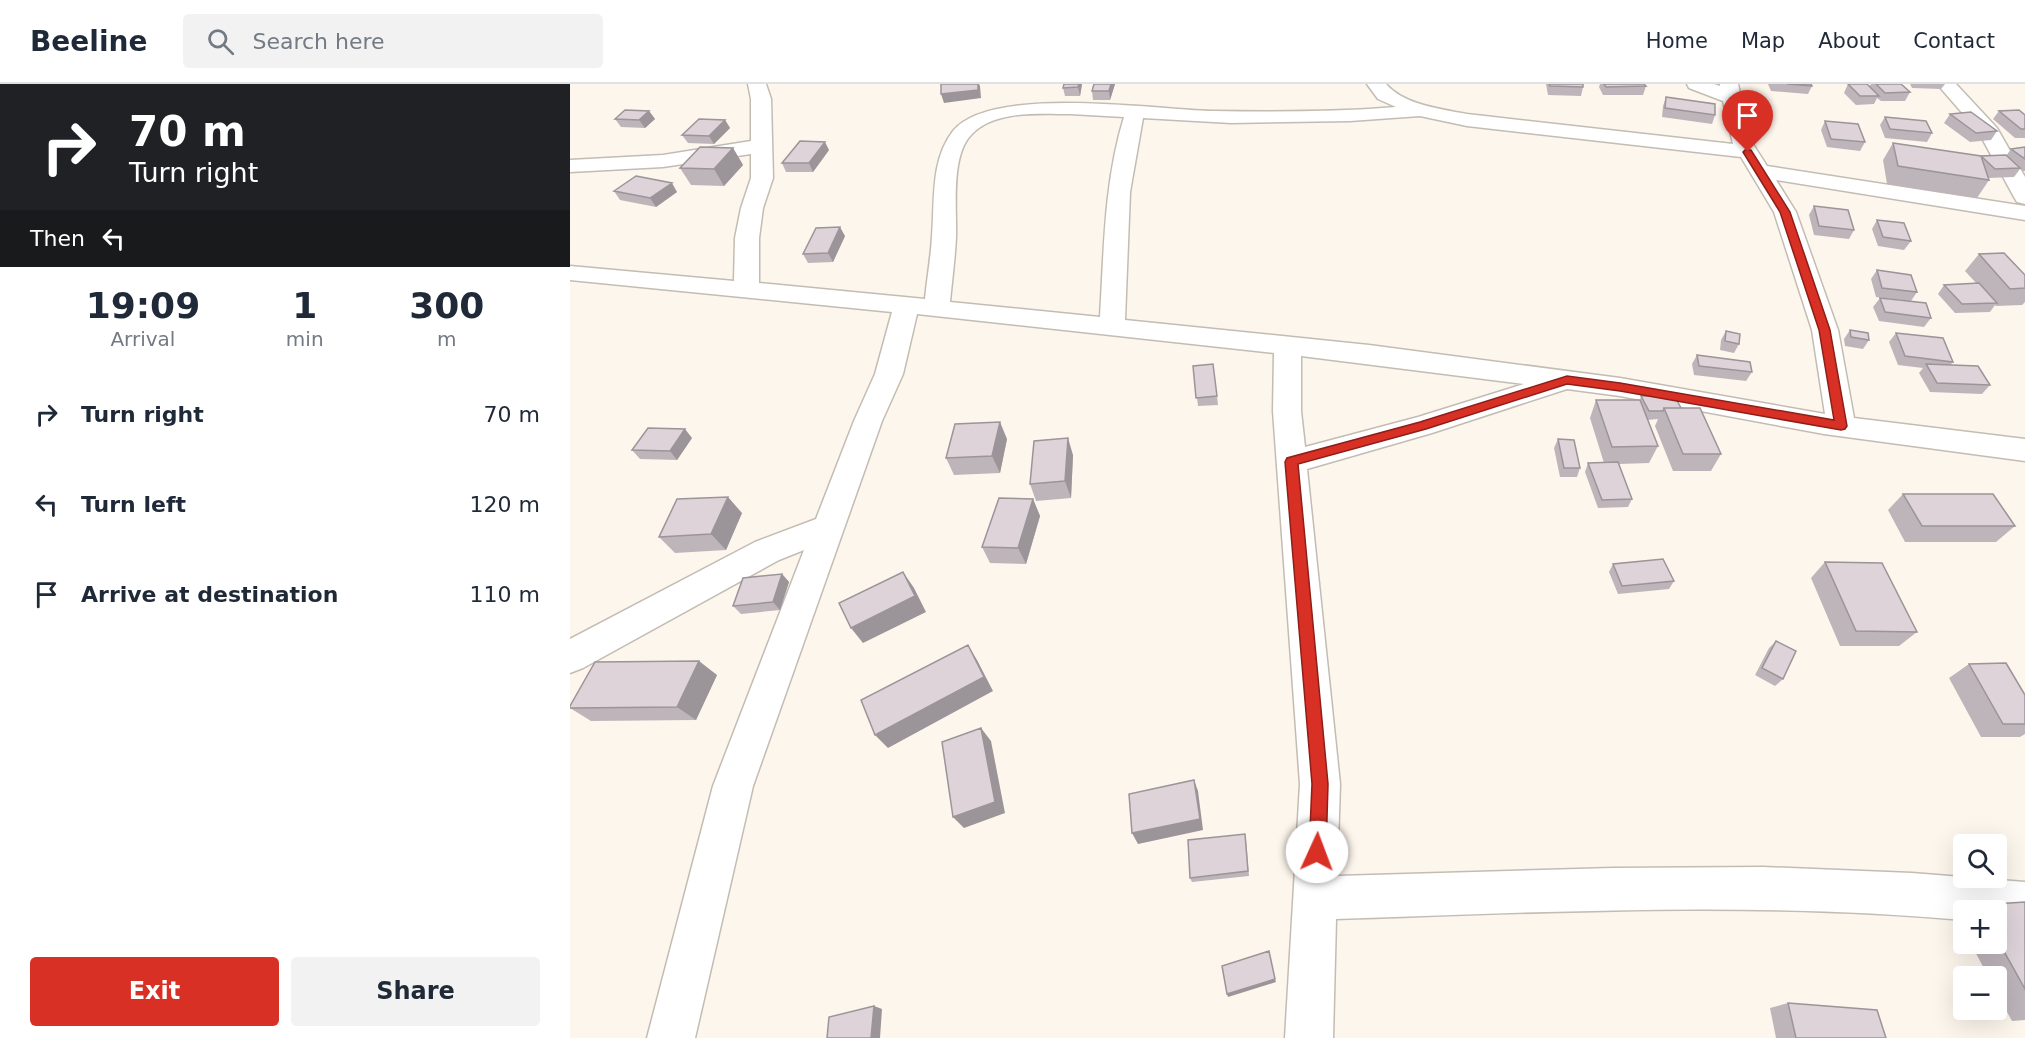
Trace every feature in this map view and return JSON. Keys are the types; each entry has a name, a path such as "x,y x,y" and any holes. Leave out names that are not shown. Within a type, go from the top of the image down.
{"street":[{"path":"747,290 745,259 747,238 752,208 762,178 761,99 758,84"},
{"path":"1376,84 1385,95 1420,110 1467,120 1753,162 2025,213"},
{"path":"1696,84 1730,90 1741,141 1785,212 1825,330 1841,426"},
{"path":"1952,87 1987,128 2025,197"},
{"path":"671,1038 733,786 868,421 921,307 944,237 946,181 952,152 961,133 979,120 1024,109 1087,100 1135,112 1204,117 1330,116 1420,110"},
{"path":"1112,328 1116,216 1127,134 1135,112"},
{"path":"570,166 663,161 760,146"},
{"path":"570,248 613,277"},
{"path":"570,273 1288,346 1620,387 1841,426 2025,450"},
{"path":"1288,346 1287,411 1320,784 1309,1038"},
{"path":"1291,462 1422,426 1567,380"},
{"path":"570,657 767,551 830,527"},
{"path":"1315,898 1558,890 1751,889 1911,894 2025,904"}],"building":[{"path":"941,84 978,84 978,90 941,94"},
{"path":"1064,84 1079,84 1078,87 1063,88"},
{"path":"1094,84 1111,84 1109,91 1092,91"},
{"path":"1549,84 1583,84 1583,87 1550,86"},
{"path":"1604,84 1644,84 1646,86 1606,87"},
{"path":"1787,84 1811,84 1812,86"},
{"path":"1848,84 1867,84 1879,96 1860,96"},
{"path":"1876,84 1901,84 1910,92 1885,93"},
{"path":"1666,97 1715,104 1715,115 1665,108"},
{"path":"625,110 649,111 639,120 615,119"},
{"path":"2019,110 2025,115 2025,129 2021,129 1999,111"},
{"path":"1971,112 1997,131 1976,133 1950,114"},
{"path":"1885,117 1926,121 1932,133 1890,129"},
{"path":"699,119 725,120 709,136 682,135"},
{"path":"1825,121 1858,124 1865,142 1831,139"},
{"path":"800,141 825,142 809,163 782,163"},
{"path":"1893,143 1981,156 1989,180 1898,166"},
{"path":"700,147 733,148 714,169 680,168"},
{"path":"2025,147 2025,159 2011,149"},
{"path":"2006,155 2020,168 1995,169 1981,156"},
{"path":"636,176 672,183 650,198 614,191"},
{"path":"1814,206 1848,210 1854,230 1819,226"},
{"path":"1877,220 1904,223 1911,241 1883,237"},
{"path":"840,227 828,253 803,254 816,228"},
{"path":"2004,253 2025,275 2025,288 2010,289 1979,254"},
{"path":"1877,270 1911,275 1917,292 1882,288"},
{"path":"1979,283 1997,303 1962,304 1944,285"},
{"path":"1880,298 1926,303 1931,318 1885,312"},
{"path":"1850,330 1868,333 1869,340 1851,337"},
{"path":"1726,331 1740,334 1739,344 1725,341"},
{"path":"1896,333 1943,338 1953,362 1905,356"},
{"path":"1697,355 1750,362 1752,372 1699,366"},
{"path":"1213,364 1217,396 1196,398 1193,366"},
{"path":"1926,364 1978,366 1990,385 1937,383"},
{"path":"1674,395 1681,408 1664,408 1663,411 1649,411 1641,396"},
{"path":"1596,400 1640,400 1658,446 1612,447"},
{"path":"1664,408 1700,408 1721,454 1683,454"},
{"path":"1000,422 992,456 946,458 955,424"},
{"path":"648,428 685,429 670,451 632,450"},
{"path":"1068,438 1065,481 1030,484 1034,441"},
{"path":"1558,439 1574,440 1580,468 1564,468"},
{"path":"1618,462 1632,499 1602,500 1588,463"},
{"path":"1903,494 1993,494 2015,526 1922,526"},
{"path":"728,497 711,534 659,537 677,499"},
{"path":"999,498 1033,499 1018,548 982,547"},
{"path":"1663,559 1674,581 1622,586 1613,564"},
{"path":"1825,562 1882,563 1917,632 1856,631"},
{"path":"903,572 915,596 851,628 839,603"},
{"path":"782,574 773,602 733,606 743,578"},
{"path":"1776,641 1796,651 1783,679 1762,668"},
{"path":"968,645 984,677 875,735 861,700"},
{"path":"699,661 677,707 570,708 595,662"},
{"path":"2006,663 2025,695 2025,724 2003,724 1969,664"},
{"path":"981,728 995,802 953,817 942,742"},
{"path":"1194,780 1200,819 1132,833 1129,794"},
{"path":"1245,834 1248,871 1190,878 1188,840"},
{"path":"2025,902 2025,989 2005,954 2007,903"},
{"path":"1269,951 1275,979 1227,994 1222,966"},
{"path":"1788,1003 1877,1010 1886,1038 1796,1038"},
{"path":"874,1006 871,1038 827,1038 829,1017"}],"route":[{"path":"1317,852 1320,784 1291,462 1422,426 1567,380 1620,387 1841,426 1825,330 1805,270 1785,212 1748,152"}]}
